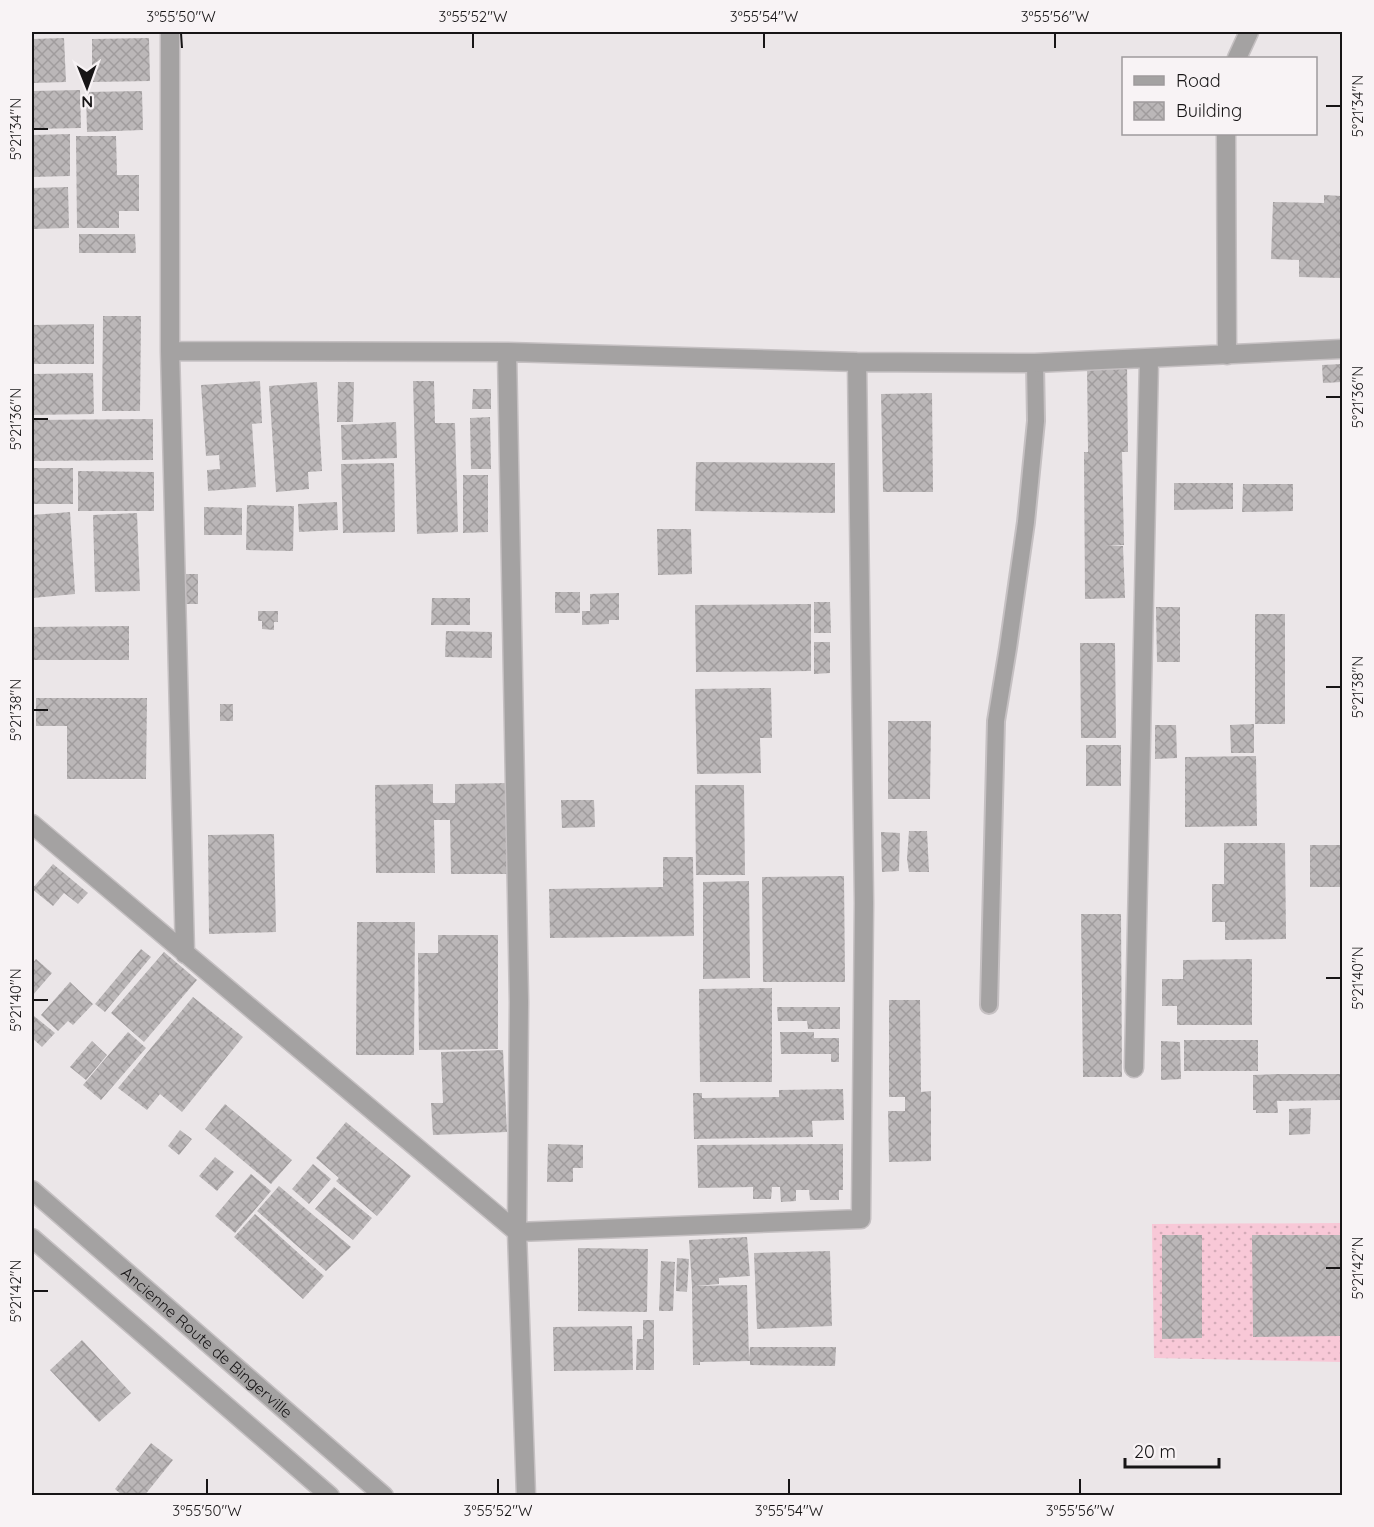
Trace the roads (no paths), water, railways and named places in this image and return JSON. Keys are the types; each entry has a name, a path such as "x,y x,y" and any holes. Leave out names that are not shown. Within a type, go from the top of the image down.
{"street":[{"path":"170,32 171,351 185,954"},
{"path":"1237,57 1249,32"},
{"path":"1226,135 1227,355"},
{"path":"171,351 507,352 857,362 1035,363 1342,349"},
{"path":"507,352 519,1002 517,1232 526,1496"},
{"path":"1134,1068 1149,359"},
{"path":"32,824 517,1232 861,1219 864,903 857,362"},
{"name":"Ancienne Route de Bingerville","path":"32,1190 384,1496"},
{"path":"32,1238 330,1496"}],"lane":[{"path":"988,1005 996,721 1026,522 1036,421 1035,363"}]}
